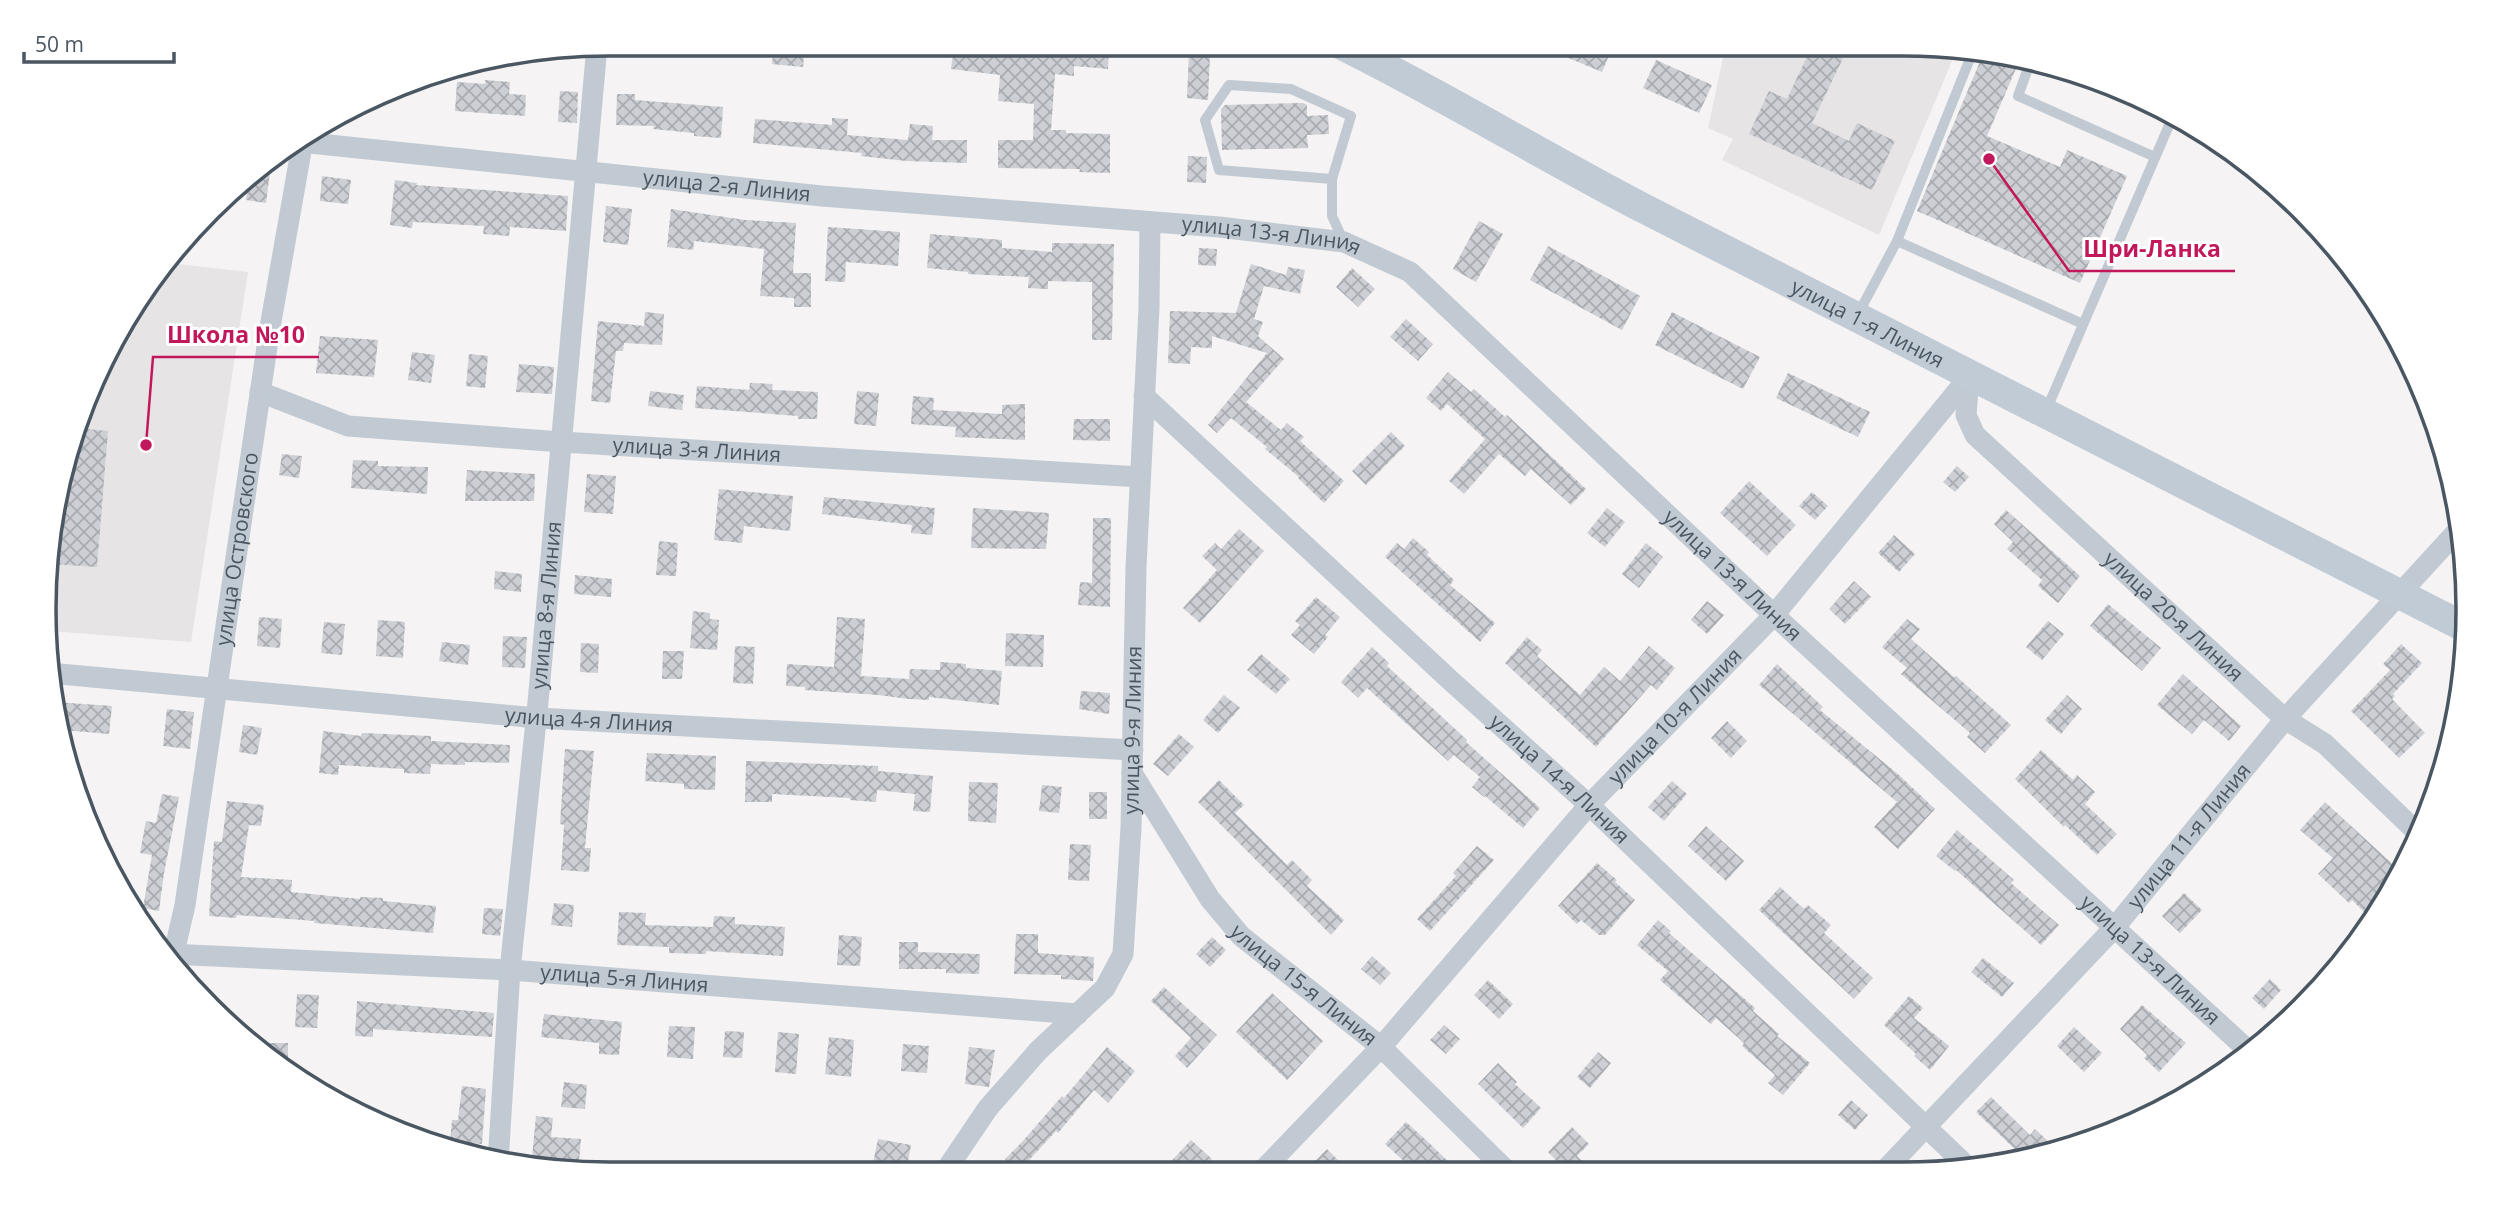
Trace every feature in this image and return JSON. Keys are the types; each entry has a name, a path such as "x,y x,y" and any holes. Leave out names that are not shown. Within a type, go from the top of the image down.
{"main road":[{"name":"улица 1-я Линия","path":"1363,56 1634,203 1856,319 2456,623"}],"street":[{"name":"улица 8-я Линия","path":"499,1150 510,970 537,718 596,56"},
{"name":"улица 2-я Линия","path":"311,143 835,197 1152,222"},
{"name":"улица Островского","path":"173,950 185,905 260,392 301,150"},
{"name":"улица 13-я Линия","path":"1152,222 1344,242 1410,272 1774,615 2243,1046"},
{"name":"улица 9-я Линия","path":"951,1162 988,1108 1038,1051 1105,988 1123,954 1131,828 1136,567 1152,222"},
{"name":"улица 10-я Линия","path":"1272,1162 1381,1047 1589,805 1774,615 1969,377"},
{"name":"улица 20-я Линия","path":"1969,377 1966,415 1975,435 2285,719 2325,744 2411,827"},
{"name":"улица 3-я Линия","path":"260,392 348,426 562,442 1140,477"},
{"name":"улица 14-я Линия","path":"1144,396 1589,805 1959,1159"},
{"name":"улица 11-я Линия","path":"1892,1162 2115,927 2285,719 2451,538"},
{"name":"улица 4-я Линия","path":"60,674 537,718 1133,750"},
{"name":"улица 15-я Линия","path":"1132,773 1210,899 1241,936 1381,1047 1498,1162"},
{"name":"улица 5-я Линия","path":"178,955 510,970 1078,1014"}],"lane":[{"path":"1856,319 1897,241 1969,60"},
{"path":"2027,71 2018,96 2155,157"},
{"path":"1332,179 1219,170 1205,120 1229,85 1291,89 1351,116 1332,179 1332,216 1344,242"},
{"path":"2044,415 2169,124"},
{"path":"1897,241 2083,324"}],"shaded area":[{"path":"1723,56 1953,59 1879,235 1722,160 1733,139 1708,128"},
{"path":"177,264 248,272 191,642 57,632 57,573 61,537 85,431 113,364 130,332"}],"building":[{"path":"773,56 804,56 803,67 772,64"},
{"path":"953,56 1109,56 1108,69 1074,66 1074,76 1055,74 1051,130 1110,134 1110,173 1079,172 1080,169 998,168 998,140 1033,140 1034,104 998,101 1000,75 951,69"},
{"path":"1189,56 1210,56 1208,100 1187,98"},
{"path":"1564,56 1609,56 1602,72"},
{"path":"1807,56 1843,58 1812,123 1849,141 1857,123 1895,141 1872,190 1749,134 1769,91 1787,99"},
{"path":"1656,60 1712,85 1699,113 1643,88"},
{"path":"1980,62 2016,68 1987,136 2060,167 2067,150 2127,176 2080,283 1917,211"},
{"path":"485,80 510,82 509,94 526,95 525,116 455,111 457,82 485,84"},
{"path":"560,91 578,92 577,123 558,122"},
{"path":"617,94 635,94 635,100 723,107 721,138 653,129 654,126 616,125"},
{"path":"1225,105 1307,105 1307,116 1328,115 1329,134 1307,135 1308,148 1222,150 1221,110"},
{"path":"832,118 848,119 847,135 908,140 910,124 933,126 932,140 967,140 967,163 906,161 861,156 862,153 753,143 755,119 832,125"},
{"path":"1188,156 1207,157 1206,183 1187,182"},
{"path":"270,172 266,203 246,200 247,192"},
{"path":"322,176 351,180 348,204 320,201"},
{"path":"395,180 417,183 416,185 568,196 566,231 510,227 509,236 483,234 484,226 413,222 412,228 390,225"},
{"path":"606,206 632,209 628,245 603,242"},
{"path":"671,209 745,220 796,223 793,273 811,273 811,307 794,307 794,298 760,296 764,249 694,241 693,250 667,247"},
{"path":"1479,221 1503,234 1476,282 1453,269"},
{"path":"828,227 900,232 898,266 846,262 845,282 825,281"},
{"path":"930,234 1002,240 1002,248 1052,252 1052,243 1114,244 1112,340 1092,340 1092,282 1048,281 1048,289 1028,288 1029,277 968,274 927,268"},
{"path":"1548,246 1640,296 1622,330 1530,280"},
{"path":"1199,248 1217,249 1216,266 1198,265"},
{"path":"1251,264 1286,275 1288,267 1305,270 1300,294 1264,286 1254,319 1263,322 1258,336 1284,359 1246,402 1281,430 1287,423 1304,437 1300,441 1344,481 1324,503 1299,477 1265,449 1267,447 1231,418 1217,433 1208,425 1267,353 1212,336 1212,348 1191,347 1190,364 1168,363 1170,311 1236,313"},
{"path":"1352,268 1375,289 1358,307 1336,287"},
{"path":"645,312 664,314 662,345 624,343 623,351 616,351 610,403 591,401 598,321 644,326"},
{"path":"1672,312 1760,357 1743,389 1655,345"},
{"path":"1406,319 1433,344 1418,361 1390,337"},
{"path":"320,336 378,340 374,377 316,373"},
{"path":"412,352 435,355 431,383 408,380"},
{"path":"469,354 488,356 485,388 466,386"},
{"path":"519,364 554,367 552,394 516,392"},
{"path":"1448,372 1471,392 1474,389 1505,417 1507,415 1586,489 1571,505 1531,469 1525,476 1499,454 1464,494 1449,481 1485,439 1447,404 1441,411 1426,398"},
{"path":"1788,373 1870,412 1858,437 1776,398"},
{"path":"750,383 773,384 772,390 818,392 817,419 695,408 697,386 749,390"},
{"path":"650,391 684,395 682,410 648,406"},
{"path":"857,391 879,393 876,426 854,424"},
{"path":"913,396 934,398 933,410 1002,414 1002,405 1025,404 1025,440 955,437 956,427 911,424"},
{"path":"1074,419 1110,419 1110,441 1073,440"},
{"path":"86,429 108,431 97,567 58,564 67,501"},
{"path":"1391,432 1405,446 1366,485 1352,471"},
{"path":"282,454 302,456 299,478 279,475"},
{"path":"353,460 378,461 378,466 428,467 427,494 351,488"},
{"path":"1957,466 1969,477 1955,492 1943,482"},
{"path":"467,470 535,474 534,501 465,501"},
{"path":"587,474 616,476 613,514 584,512"},
{"path":"1749,481 1796,525 1767,556 1720,513"},
{"path":"719,489 793,496 790,531 744,526 742,543 714,540"},
{"path":"1812,492 1828,506 1815,520 1799,506"},
{"path":"824,497 935,508 932,535 911,533 912,525 822,514"},
{"path":"973,508 1049,513 1046,549 971,548"},
{"path":"1607,508 1625,522 1605,547 1587,533"},
{"path":"2006,510 2080,576 2058,603 2038,586 2042,580 2007,549 2013,542 1994,524"},
{"path":"1093,518 1111,518 1110,607 1078,605 1080,582 1092,583"},
{"path":"1239,529 1264,551 1200,623 1183,608 1217,570 1202,556 1215,543 1221,549"},
{"path":"1894,535 1915,554 1899,572 1878,553"},
{"path":"1413,538 1454,580 1450,585 1495,623 1480,642 1385,557 1397,543 1404,549"},
{"path":"659,541 678,543 676,576 656,575"},
{"path":"1646,543 1663,557 1639,588 1622,574"},
{"path":"495,571 522,574 521,592 494,589"},
{"path":"575,575 612,579 611,597 574,594"},
{"path":"1854,581 1871,597 1845,624 1829,609"},
{"path":"1316,597 1340,617 1314,654 1291,635 1300,625 1295,621"},
{"path":"1707,601 1724,615 1707,634 1691,620"},
{"path":"2108,604 2161,648 2142,671 2090,626"},
{"path":"693,611 710,613 710,619 719,620 717,650 690,648"},
{"path":"259,617 282,619 280,648 257,646"},
{"path":"837,617 865,619 861,676 909,679 910,669 940,670 940,662 966,664 966,668 1002,671 999,705 929,697 929,700 909,699 805,690 805,687 786,686 787,664 834,667"},
{"path":"1907,619 1920,629 1911,639 2011,725 1985,753 1967,737 1970,733 1901,674 1907,668 1882,647"},
{"path":"378,620 405,622 403,658 376,656"},
{"path":"2048,621 2064,634 2042,660 2026,647"},
{"path":"324,622 345,624 342,655 321,653"},
{"path":"1006,633 1044,635 1043,667 1005,666"},
{"path":"503,636 527,637 525,668 502,667"},
{"path":"1527,637 1542,650 1537,656 1580,695 1604,667 1620,681 1649,646 1675,668 1657,690 1651,685 1596,747 1505,663"},
{"path":"442,642 470,645 468,665 439,661"},
{"path":"581,643 599,644 598,673 580,672"},
{"path":"2401,644 2422,663 2393,694 2395,696 2392,699 2425,733 2399,758 2351,711 2390,670 2383,664"},
{"path":"735,646 755,647 753,684 733,683"},
{"path":"1372,647 1389,663 1387,666 1467,740 1466,742 1540,808 1523,828 1472,787 1480,777 1454,755 1448,761 1367,688 1358,698 1341,682"},
{"path":"663,651 684,651 682,679 662,679"},
{"path":"1261,654 1290,679 1276,694 1247,670"},
{"path":"1777,664 1823,707 1820,710 1899,775 1935,809 1898,849 1874,827 1897,802 1759,685"},
{"path":"2183,674 2241,726 2229,741 2204,720 2192,734 2157,705"},
{"path":"1081,691 1110,693 1109,714 1079,709"},
{"path":"1224,695 1240,708 1218,733 1203,720"},
{"path":"2067,695 2082,709 2061,734 2045,720"},
{"path":"65,703 112,706 109,734 70,731"},
{"path":"167,709 194,712 190,749 163,746"},
{"path":"1727,721 1747,741 1731,758 1711,738"},
{"path":"243,725 262,728 257,755 239,752"},
{"path":"323,731 361,736 362,733 431,736 431,741 510,745 509,763 431,764 430,774 404,773 404,769 339,765 338,775 319,773"},
{"path":"1179,734 1194,747 1168,776 1153,764"},
{"path":"565,749 594,751 585,848 591,848 589,872 561,870 564,825 560,824"},
{"path":"2041,750 2073,780 2077,775 2095,792 2085,804 2117,834 2097,855 2015,779"},
{"path":"647,753 716,756 715,790 684,789 684,784 645,781"},
{"path":"746,761 878,766 878,771 933,776 930,812 913,811 915,794 877,790 876,802 772,794 772,802 745,802"},
{"path":"1219,780 1244,805 1235,813 1287,865 1292,860 1312,880 1307,886 1344,920 1331,935 1198,802"},
{"path":"1672,781 1687,794 1664,821 1648,807"},
{"path":"969,782 998,783 996,823 968,821"},
{"path":"1042,785 1062,787 1059,813 1039,811"},
{"path":"1089,792 1107,792 1107,819 1089,819"},
{"path":"162,794 179,797 159,911 143,907 152,855 140,853 146,821 156,823"},
{"path":"227,801 264,805 261,826 249,825 241,877 292,880 291,892 360,899 383,898 383,901 436,906 433,933 237,915 236,918 209,916 214,841 222,842"},
{"path":"2325,802 2393,865 2365,913 2352,900 2349,903 2318,874 2333,858 2300,830"},
{"path":"1706,826 1744,861 1726,881 1688,846"},
{"path":"1957,830 2014,880 2011,883 2059,925 2041,945 1956,870 1936,856"},
{"path":"1070,844 1091,845 1089,881 1068,880"},
{"path":"1477,846 1494,860 1430,931 1417,919 1456,876 1453,873"},
{"path":"1597,863 1635,900 1605,935 1599,935 1581,920 1577,924 1558,906"},
{"path":"1780,887 1804,909 1808,905 1831,925 1824,933 1873,978 1854,999 1759,910"},
{"path":"2184,893 2202,910 2180,933 2162,916"},
{"path":"554,903 574,905 572,927 551,925"},
{"path":"484,908 503,909 500,936 482,934"},
{"path":"619,912 646,913 645,925 713,927 714,916 735,917 735,924 785,927 783,956 706,951 706,954 669,953 669,947 617,945"},
{"path":"1658,920 1671,931 1669,933 1755,1008 1753,1011 1779,1034 1777,1036 1810,1063 1783,1095 1768,1083 1775,1075 1742,1046 1744,1043 1716,1018 1711,1024 1660,980 1668,971 1637,945"},
{"path":"1016,934 1038,934 1038,953 1094,957 1093,981 1061,979 1061,975 1014,974"},
{"path":"839,935 862,937 860,966 837,965"},
{"path":"1212,937 1226,950 1210,967 1196,954"},
{"path":"899,942 918,942 918,952 980,954 979,974 946,973 946,969 899,969"},
{"path":"1372,956 1391,973 1380,985 1361,969"},
{"path":"1983,958 2014,983 2002,997 1971,972"},
{"path":"2270,979 2281,990 2264,1009 2252,998"},
{"path":"1488,980 1513,1004 1499,1019 1474,995"},
{"path":"1164,987 1217,1035 1187,1068 1175,1056 1191,1038 1151,1001"},
{"path":"1272,993 1323,1041 1287,1080 1236,1032"},
{"path":"297,994 319,995 317,1028 295,1027"},
{"path":"1909,996 1923,1008 1914,1018 1949,1046 1930,1070 1884,1025"},
{"path":"357,1001 494,1013 492,1037 373,1029 373,1037 355,1036"},
{"path":"2142,1005 2186,1043 2159,1072 2144,1058 2147,1055 2120,1029"},
{"path":"544,1014 622,1022 619,1055 599,1054 599,1043 541,1037"},
{"path":"1444,1025 1460,1039 1446,1054 1430,1040"},
{"path":"669,1026 695,1027 693,1059 667,1057"},
{"path":"2074,1027 2102,1053 2084,1072 2057,1046"},
{"path":"725,1031 744,1032 742,1058 723,1057"},
{"path":"778,1032 799,1034 796,1074 775,1072"},
{"path":"829,1037 854,1040 851,1077 825,1074"},
{"path":"266,1043 288,1043 288,1059"},
{"path":"903,1044 929,1046 927,1073 901,1071"},
{"path":"969,1047 995,1050 989,1087 965,1084"},
{"path":"1107,1047 1135,1071 1108,1103 1094,1090 1058,1133 1056,1131 1027,1162 1008,1162 1005,1159 1062,1096 1064,1098"},
{"path":"1598,1052 1611,1063 1590,1088 1577,1077"},
{"path":"1498,1063 1517,1082 1515,1084 1541,1108 1523,1128 1478,1084"},
{"path":"564,1082 587,1085 585,1109 561,1107"},
{"path":"462,1086 486,1089 482,1144 450,1139 452,1120 458,1120"},
{"path":"1991,1097 2030,1135 2035,1129 2049,1142 2016,1150 1976,1112"},
{"path":"1851,1100 1868,1115 1855,1130 1838,1115"},
{"path":"536,1116 553,1118 551,1137 581,1139 579,1161 532,1156"},
{"path":"1406,1122 1449,1162 1405,1162 1385,1144"},
{"path":"1572,1127 1589,1144 1577,1156 1583,1162 1557,1162 1548,1152"},
{"path":"878,1139 911,1145 908,1162 873,1162"},
{"path":"1191,1140 1212,1159 1209,1162 1170,1162"},
{"path":"1327,1149 1340,1162 1314,1162"}],"place":[{"name":"Шри-Ланка","path":"1989,159"},
{"name":"Школа №10","path":"146,445"}]}
